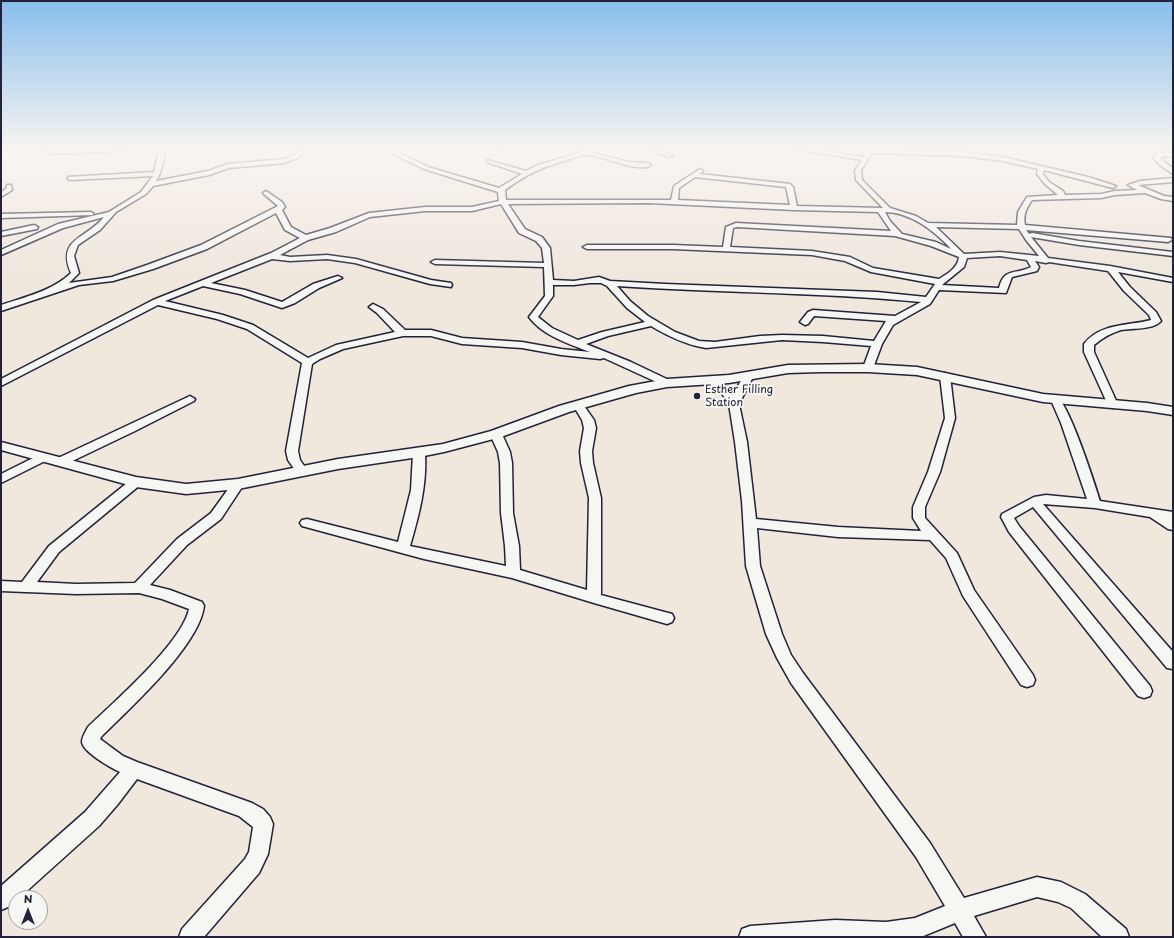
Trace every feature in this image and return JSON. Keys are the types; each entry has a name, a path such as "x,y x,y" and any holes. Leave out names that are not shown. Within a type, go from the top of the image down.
{"street":[{"path":"1,253 11,247 61,226 93,219 109,213 143,193"},
{"path":"49,290 78,283 113,279 204,247 282,207 280,202 266,193"},
{"path":"501,193 503,202 522,231 543,243 546,248 550,282 549,296 533,317 548,329 667,383"},
{"path":"674,203 675,193"},
{"path":"791,193 794,208"},
{"path":"868,368 877,344 887,325 895,319 925,304 938,285 961,265 963,260 962,256 948,241 928,224 884,206 871,193"},
{"path":"1046,261 1038,248 1022,230 1021,212 1029,198 1101,196 1112,193"},
{"path":"1150,193 1163,198 1173,199"},
{"path":"1,384 41,361 156,302 270,256 305,238 333,230 369,215 425,208 472,209 503,202 635,201 794,208 881,211 892,210"},
{"path":"278,210 288,228 305,238"},
{"path":"881,211 887,222 897,234 904,238 935,244 962,256 998,254 1046,261 1102,260 1173,280"},
{"path":"1,216 109,213"},
{"path":"1,308 65,283 74,275 75,272 70,260 71,251 80,240 97,230 109,213"},
{"path":"928,224 1168,240"},
{"path":"726,249 730,227 736,225 897,234"},
{"path":"1,234 34,227"},
{"path":"1022,230 1079,243 1173,254"},
{"path":"587,247 673,247 799,252 850,260 871,270 938,285 1003,291 1004,282 1007,276 1034,269 1030,258"},
{"path":"270,256 290,259 325,257 356,261 448,286"},
{"path":"1102,260 1127,289 1153,314 1156,322 1124,327 1103,333 1096,336 1088,344 1089,352 1113,405"},
{"path":"435,262 548,265"},
{"path":"201,283 242,292 283,304 316,286 338,278"},
{"path":"550,282 594,280 606,281 629,306 642,317 685,340 703,344 766,338 844,340 877,344"},
{"path":"609,284 878,295 929,300"},
{"path":"156,302 220,317 250,327 308,362"},
{"path":"373,307 380,311 399,331 403,333"},
{"path":"805,322 813,313 895,319"},
{"path":"579,343 611,333 653,323"},
{"path":"302,470 294,460 292,451 302,394 305,366 308,362 346,345 403,333 431,333 462,341 522,344 561,352 614,358"},
{"path":"1,446 136,482 186,489 238,484 302,470 419,453 496,434 578,405 634,388 667,383 713,380 788,369 834,367 917,371 1056,400 1147,407 1173,411"},
{"path":"734,404 749,375"},
{"path":"945,376 950,418 934,472 919,507 918,516 922,524 952,556 968,592 1027,680"},
{"path":"713,380 727,393 734,404 741,442 750,523 751,556 759,589 774,634 785,658 797,678 923,850 975,937"},
{"path":"60,462 131,429 190,399"},
{"path":"1056,400 1067,423 1095,504"},
{"path":"578,405 588,420 590,428 586,451 587,463 595,498 594,598"},
{"path":"496,434 504,452 506,463 507,513 512,546 513,573"},
{"path":"403,548 419,485 419,453"},
{"path":"1,479 42,458"},
{"path":"26,587 54,549 136,482"},
{"path":"139,588 182,542 216,516 238,484"},
{"path":"1144,691 1009,521 1008,516 1034,502 1046,499 1095,504 1173,516"},
{"path":"1034,502 1173,663"},
{"path":"1148,512 1164,519 1173,526"},
{"path":"307,523 457,562 513,573 594,598 667,618"},
{"path":"750,523 838,532 934,536"},
{"path":"1,586 76,589 139,588 165,594 197,606 192,623 153,676 94,732 92,736 92,743 117,762 246,809 256,816 263,824 258,854 252,866 190,937"},
{"path":"1,900 92,819 111,798 133,769"},
{"path":"750,937 835,931 886,934 914,929 960,910 1031,887 1043,887 1061,892 1078,901 1118,937"}],"place":[{"name":"Esther Filling Station","path":"697,396"}]}
